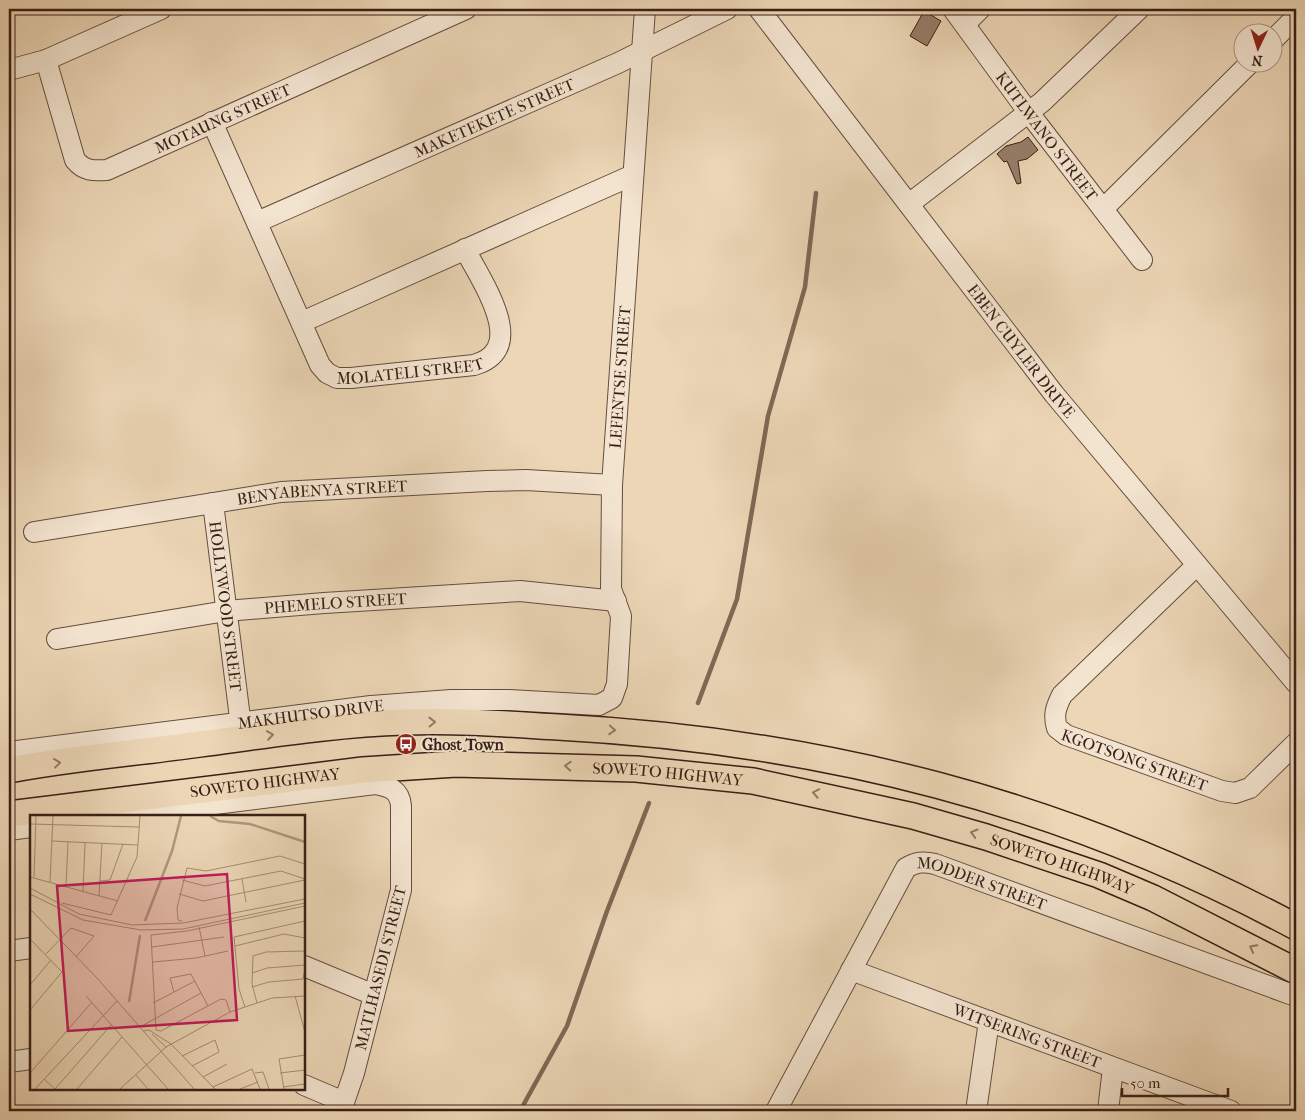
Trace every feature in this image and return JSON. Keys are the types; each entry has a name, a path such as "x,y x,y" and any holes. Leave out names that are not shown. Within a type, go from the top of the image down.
{"main road":[{"path":"9,770 241,730 450,721 602,729 685,736 816,756 927,781 1031,812 1128,847 1185,871 1296,927"},
{"name":"SOWETO HIGHWAY","path":"9,814 336,773 456,764 636,769 753,781 913,816 986,837 1099,875 1153,898 1293,982"}],"street":[{"path":"9,70 46,60 161,9"},
{"name":"MOTAUNG STREET","path":"46,60 75,160 81,167 98,171 114,167 466,9"},
{"path":"642,52 645,9"},
{"name":"MAKETEKETE STREET","path":"257,222 642,52 727,9"},
{"name":"EBEN CUYLER DRIVE","path":"759,9 1064,407 1296,683"},
{"path":"959,16 980,9"},
{"path":"909,204 1042,102 1139,9"},
{"name":"KUTLWANO STREET","path":"959,16 1029,113 1142,260"},
{"path":"1282,31 1296,17"},
{"name":"LEFENTSE STREET","path":"612,698 616,684 621,616 611,589 612,486 642,52"},
{"path":"1103,209 1241,72"},
{"name":"MOLATELI STREET","path":"212,122 320,365 327,373 337,378 363,377 484,362 499,346 502,326 465,248"},
{"path":"302,322 633,175"},
{"name":"BENYABENYA STREET","path":"34,532 281,492 379,485 526,480 612,486"},
{"name":"HOLLYWOOD STREET","path":"213,503 241,730"},
{"name":"KGOTSONG STREET","path":"1196,565 1062,695 1056,707 1054,717 1057,728 1075,738 1235,794 1250,788 1296,743"},
{"name":"PHEMELO STREET","path":"57,640 226,611 324,603 520,591 616,601"},
{"name":"MAKHUTSO DRIVE","path":"9,752 241,730 336,708 452,700 509,700 599,705 612,698"},
{"name":"MATLHASEDI STREET","path":"127,815 375,784 390,788 397,793 401,801 402,881 374,995 342,1106"},
{"path":"9,830 30,827"},
{"name":"MODDER STREET","path":"776,1111 906,868 915,862 925,861 1293,982"},
{"path":"9,951 30,948"},
{"path":"305,966 374,995"},
{"name":"WITSERING STREET","path":"851,970 1232,1111"},
{"path":"976,1111 989,1021"},
{"path":"9,1062 30,1059"},
{"path":"1108,1111 1113,1068"},
{"path":"305,1086 342,1106"}],"building":[{"path":"924,11 941,21 927,46 910,36"},
{"path":"1028,137 1038,150 1027,159 1018,161 1021,183 1017,184 1007,161 1004,162 997,154 1006,146 1021,142"}],"waterway":[{"path":"698,703 737,599 768,416 805,287 816,193"},
{"path":"520,1111 567,1026 607,911 649,803"}],"place":[{"name":"Ghost Town","path":"406,744"}]}
